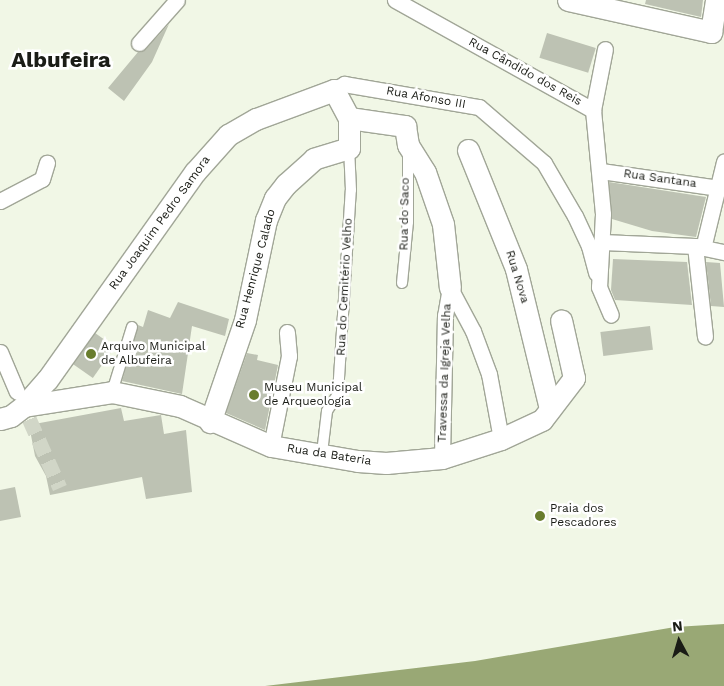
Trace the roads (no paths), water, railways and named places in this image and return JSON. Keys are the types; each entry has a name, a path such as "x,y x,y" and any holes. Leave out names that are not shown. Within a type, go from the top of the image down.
{"street":[{"path":"139,44 176,0"},
{"name":"Rua Cândido dos Reis","path":"395,0 414,5 593,110 600,171 602,242 599,287"},
{"path":"568,0 710,32 716,0"},
{"path":"593,110 605,49"},
{"name":"Rua Afonso III","path":"334,90 344,84 479,107 544,163 586,239 599,287 611,315"},
{"path":"334,90 349,118 405,126 425,172 443,224 450,288 473,331 489,374 500,439"},
{"name":"Rua Joaquim Pedro Samora","path":"13,408 47,380 209,153 228,135 256,119 334,90"},
{"name":"Rua do Cemitério Velho","path":"349,118 349,148"},
{"name":"Rua Henrique Calado","path":"210,422 235,341 245,320 266,220 275,198 296,173 314,159 349,148"},
{"name":"Rua Nova","path":"468,150 516,268 550,409"},
{"path":"705,336 699,247 719,188 724,162"},
{"path":"0,201 42,179 47,163"},
{"name":"Rua Santana","path":"600,171 719,188"},
{"path":"602,242 699,247 724,252"},
{"name":"Travessa da Igreja Velha","path":"442,458 445,316 450,288"},
{"name":"Rua da Bateria","path":"13,408 112,392 180,406 210,422 271,446 322,453 358,461 386,463 442,458 500,439 542,420 574,378 561,320"},
{"path":"271,446 289,356 287,332"},
{"path":"0,352 13,408"}],"lane":[{"name":"Rua do Saco","path":"402,283 408,222 412,145"},
{"name":"Rua do Cemitério Velho","path":"322,453 327,411 338,394 350,190 349,148"},
{"path":"112,392 132,327"}],"tunnel":[{"path":"20,398 60,488"}],"place":[{"name":"Arquivo Municipal de Albufeira","path":"91,354"},
{"name":"Museu Municipal de Arqueologia","path":"254,395"},
{"name":"Praia dos Pescadores","path":"540,516"}],"district":[{"name":"Albufeira","path":"61,60"}]}
